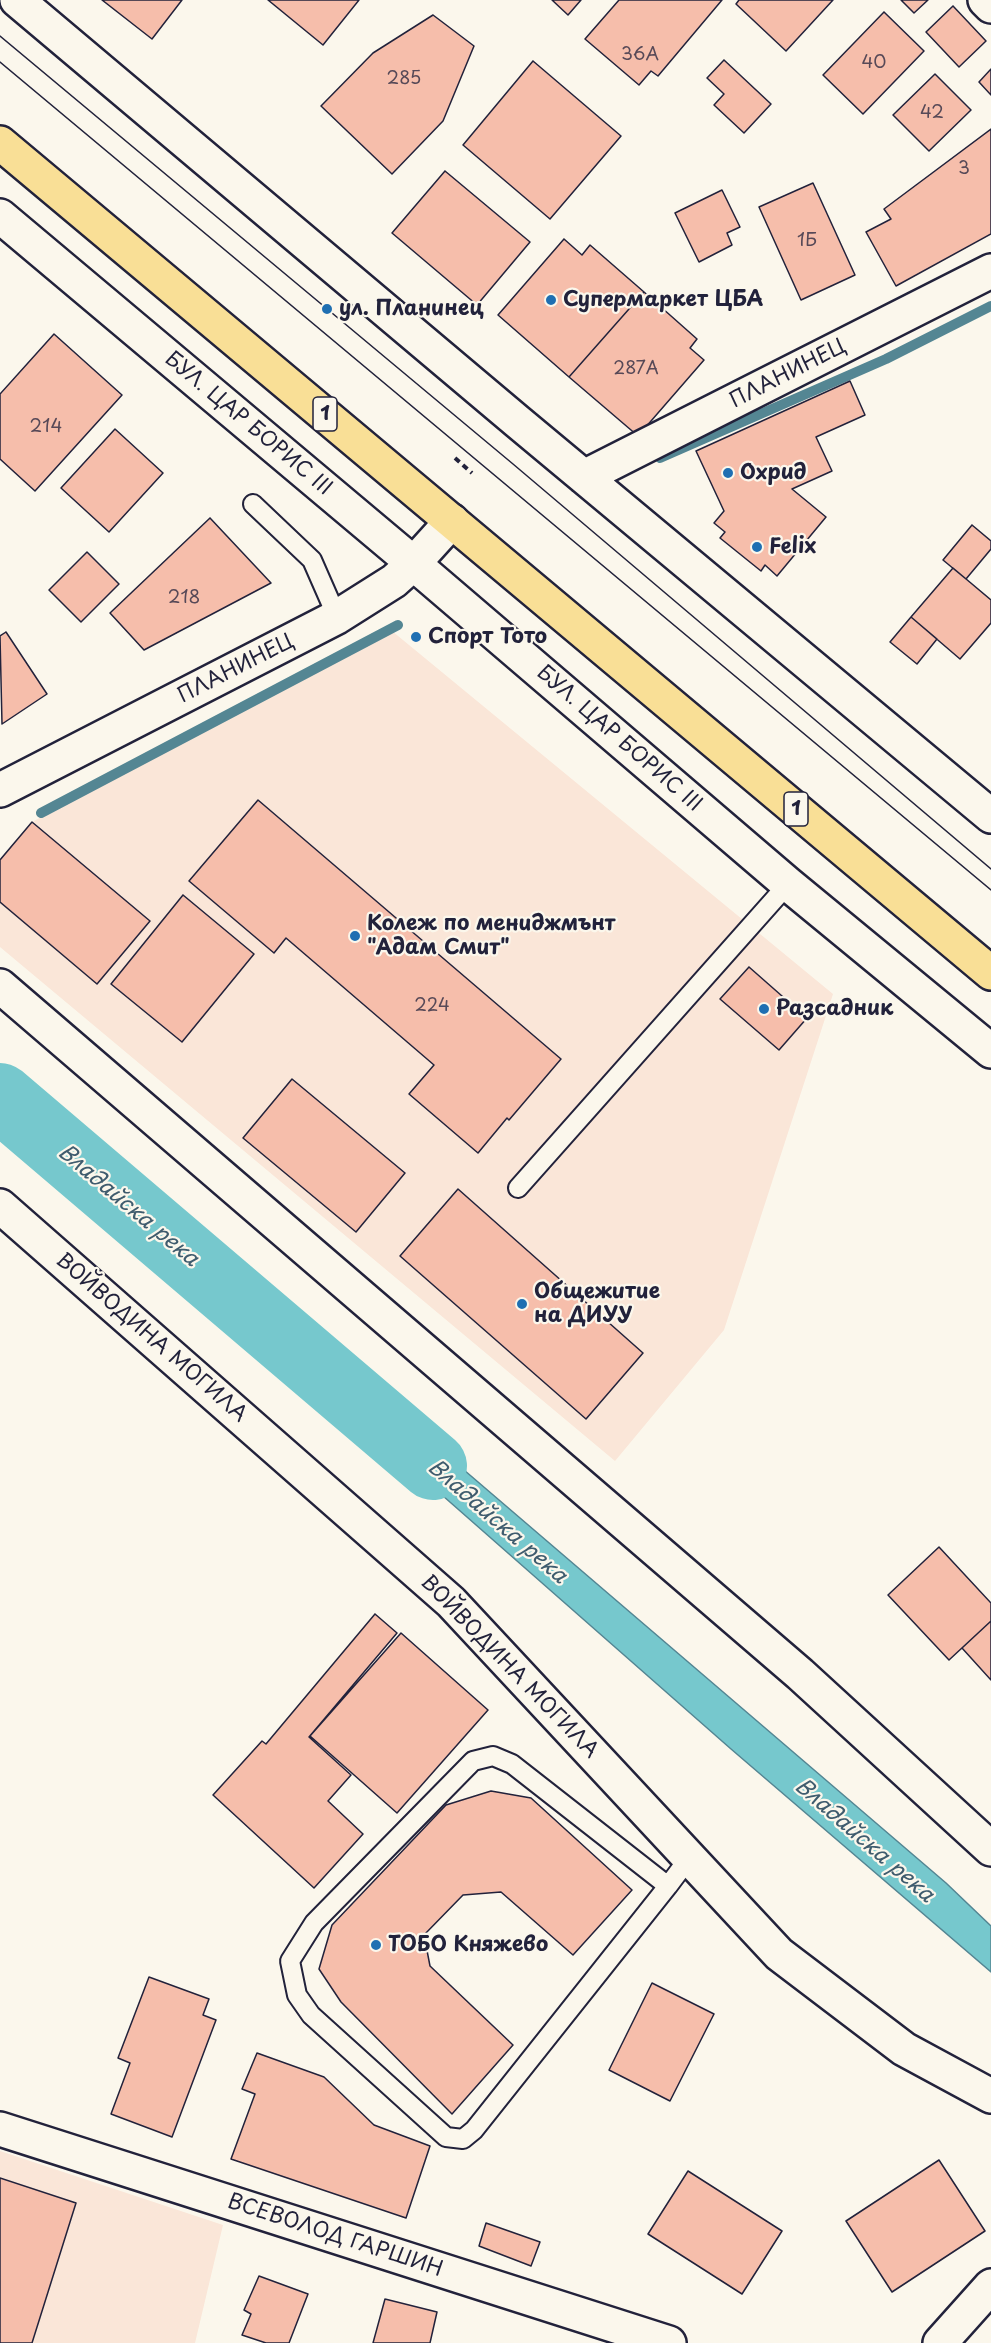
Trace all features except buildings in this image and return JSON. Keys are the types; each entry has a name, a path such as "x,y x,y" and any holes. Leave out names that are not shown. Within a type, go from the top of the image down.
{"main road":[{"name":"1","path":"0,142 991,973"}],"street":[{"path":"17,0 991,816"},
{"path":"985,0 991,6"},
{"name":"БУЛ. ЦАР БОРИС III","path":"0,216 414,563 788,884 991,1052"},
{"name":"ПЛАНИНЕЦ","path":"584,477 991,271"},
{"name":"ПЛАНИНЕЦ","path":"0,790 337,617 375,595 414,563 452,521"},
{"path":"0,986 800,1674 991,1849"},
{"name":"ВОЙВОДИНА МОГИЛА","path":"0,1206 451,1602 779,1954 904,2049 991,2096"},
{"name":"ВСЕВОЛОД ГАРШИН","path":"0,2129 669,2343"},
{"path":"940,2343 991,2286"}],"lane":[{"path":"254,504 312,560 337,617"},
{"path":"518,1188 788,884"},
{"path":"668,1886 512,1764 494,1756 473,1761 314,1923 290,1961 297,1995 311,2015 446,2137 463,2139 474,2130 668,1886 689,1858"}],"path":[{"path":"455,458 472,474"}],"shaded area":[{"path":"392,631 833,994 724,1330 615,1461 0,947 0,861 32,822"},
{"path":"0,2151 223,2225 195,2343 0,2343"}],"water":[{"path":"373,1392 946,1883 991,1926 991,1972 731,1749 352,1416"}],"waterway":[{"path":"660,458 886,359 991,306"},
{"path":"41,813 398,625"},
{"name":"Владайска река","path":"0,1097 433,1466"}],"tram line":[{"path":"0,36 513,464 991,869"},
{"path":"0,62 991,890"}],"place":[{"name":"Супермаркет ЦБА","path":"551,300"},
{"name":"ул. Планинец","path":"327,309"},
{"name":"Охрид","path":"728,473"},
{"name":"Felix","path":"757,547"},
{"name":"Спорт Тото","path":"416,637"},
{"name":"Колеж по мениджмънт \"Адам Смит\"","path":"355,936"},
{"name":"Разсадник","path":"764,1009"},
{"name":"Общежитие на ДИУУ","path":"522,1304"},
{"name":"ТОБО Княжево","path":"376,1945"}]}
